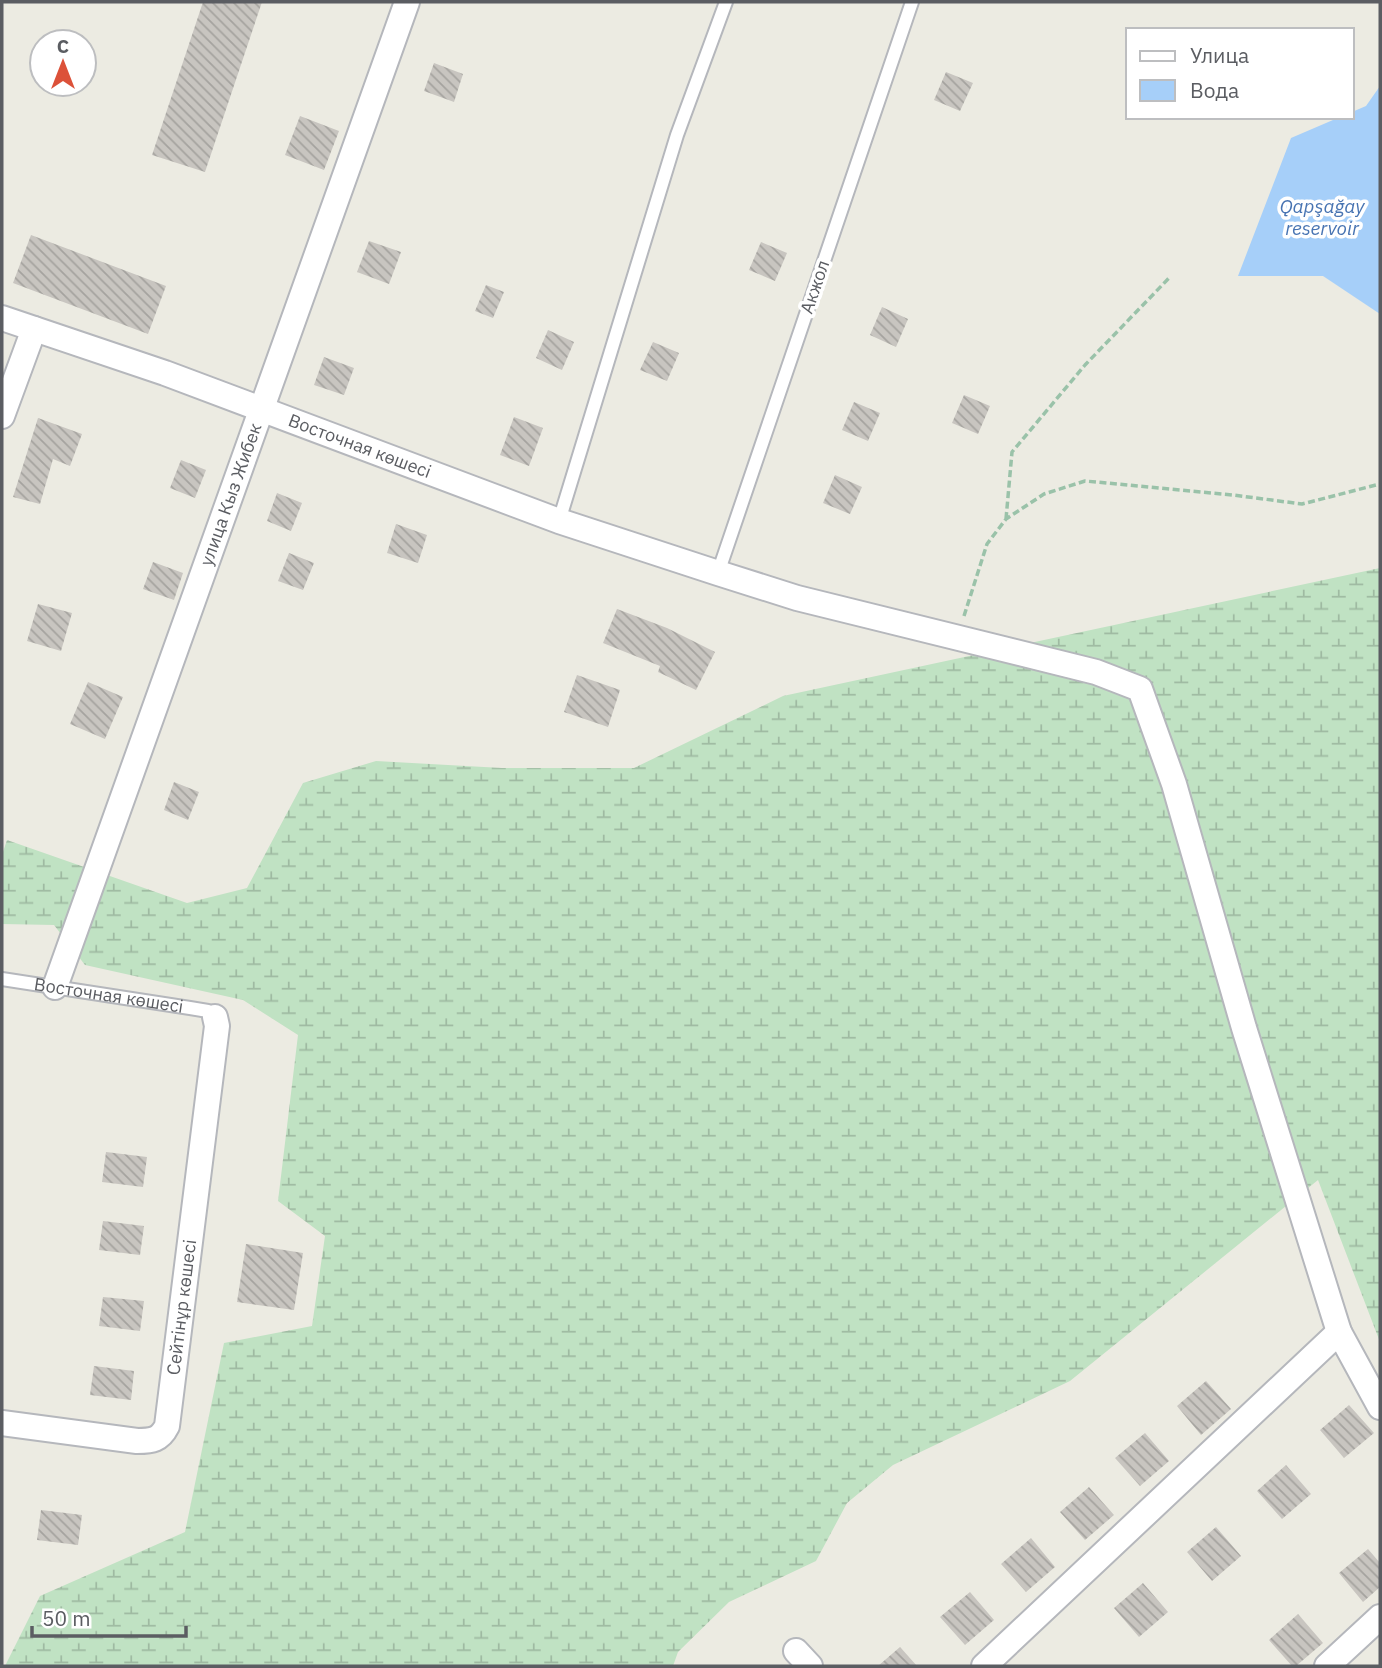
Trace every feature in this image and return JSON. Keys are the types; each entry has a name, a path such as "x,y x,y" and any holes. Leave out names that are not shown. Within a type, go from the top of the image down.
{"street":[{"name":"улица Кыз Жибек","path":"55,987 407,2"},
{"name":"Восточная көшесі","path":"2,318 262,410 559,521 718,573 797,598 1096,672 1140,689 1174,784 1244,1028 1339,1332"},
{"path":"2,416 34,329"},
{"name":"Сейтінұр көшесі","path":"2,1423 137,1441 153,1441 162,1435 167,1426 215,1017"},
{"path":"984,1666 1339,1332 1380,1407"},
{"path":"1327,1666 1380,1617"}],"lane":[{"path":"559,521 677,135 726,2"},
{"name":"Акжол","path":"718,573 912,2"},
{"name":"Восточная көшесі","path":"2,979 190,1008 208,1012 215,1017"}],"path":[{"path":"1006,519 1012,452 1085,365 1170,277"},
{"path":"957,638 987,544 1006,519 1044,494 1085,481 1233,495 1303,505 1380,484"}],"green space":[{"path":"1380,568 1380,1342 1318,1180 1070,1381 893,1465 847,1503 816,1561 729,1602 678,1652 673,1666 5,1666 40,1596 185,1532 224,1343 312,1326 325,1236 278,1201 298,1035 243,1000 85,965 54,925 2,924 2,855 7,840 187,903 247,888 303,783 376,761 502,768 634,768 783,696"}],"water":[{"name":"Qapşağay reservoir","path":"1380,86 1380,314 1323,276 1238,276 1291,138 1335,119 1354,119 1354,111 1366,106"}],"building":[{"path":"203,2 262,2 205,172 152,155"},
{"path":"434,63 463,74 454,102 424,91"},
{"path":"946,72 973,83 960,111 934,100"},
{"path":"300,116 339,131 324,170 285,155"},
{"path":"31,235 166,286 148,334 13,283"},
{"path":"369,241 401,252 389,284 357,272"},
{"path":"761,242 787,253 775,281 749,270"},
{"path":"486,285 504,292 493,318 475,311"},
{"path":"882,307 908,319 896,347 870,335"},
{"path":"548,330 574,342 562,370 536,358"},
{"path":"653,342 679,353 667,381 640,370"},
{"path":"324,357 354,368 344,395 314,385"},
{"path":"964,395 990,406 978,434 952,423"},
{"path":"854,402 880,413 868,441 842,430"},
{"path":"514,417 543,428 529,466 500,455"},
{"path":"38,418 82,434 70,466 53,459 40,504 13,497"},
{"path":"181,460 206,470 195,498 170,488"},
{"path":"835,475 862,487 850,514 823,503"},
{"path":"277,493 302,503 291,531 267,521"},
{"path":"396,524 427,535 418,563 387,553"},
{"path":"289,553 314,563 303,590 278,581"},
{"path":"153,562 183,573 174,600 143,589"},
{"path":"38,604 72,613 61,651 27,641"},
{"path":"617,609 667,628 715,652 696,690 658,672 660,666 603,643"},
{"path":"577,675 620,690 608,727 564,712"},
{"path":"88,682 123,697 105,739 70,724"},
{"path":"174,782 199,792 188,820 164,810"},
{"path":"106,1152 147,1157 143,1187 102,1182"},
{"path":"103,1221 144,1226 140,1255 99,1250"},
{"path":"246,1244 303,1253 294,1310 237,1302"},
{"path":"103,1297 144,1301 140,1331 99,1326"},
{"path":"94,1366 134,1371 131,1400 90,1395"},
{"path":"1206,1381 1231,1409 1201,1435 1177,1406"},
{"path":"1349,1405 1374,1433 1344,1458 1320,1430"},
{"path":"1145,1433 1169,1461 1140,1486 1115,1458"},
{"path":"1286,1465 1311,1494 1282,1519 1257,1491"},
{"path":"1089,1487 1114,1515 1085,1540 1060,1512"},
{"path":"41,1510 82,1515 78,1545 37,1540"},
{"path":"1216,1527 1241,1556 1212,1581 1187,1552"},
{"path":"1031,1538 1055,1567 1026,1592 1001,1564"},
{"path":"1368,1549 1380,1563 1380,1587 1363,1602 1339,1573"},
{"path":"1143,1583 1168,1612 1139,1637 1114,1608"},
{"path":"970,1592 994,1620 965,1645 940,1617"},
{"path":"1298,1614 1323,1643 1296,1666 1292,1666 1269,1640"},
{"path":"900,1647 917,1666 878,1666"}]}
